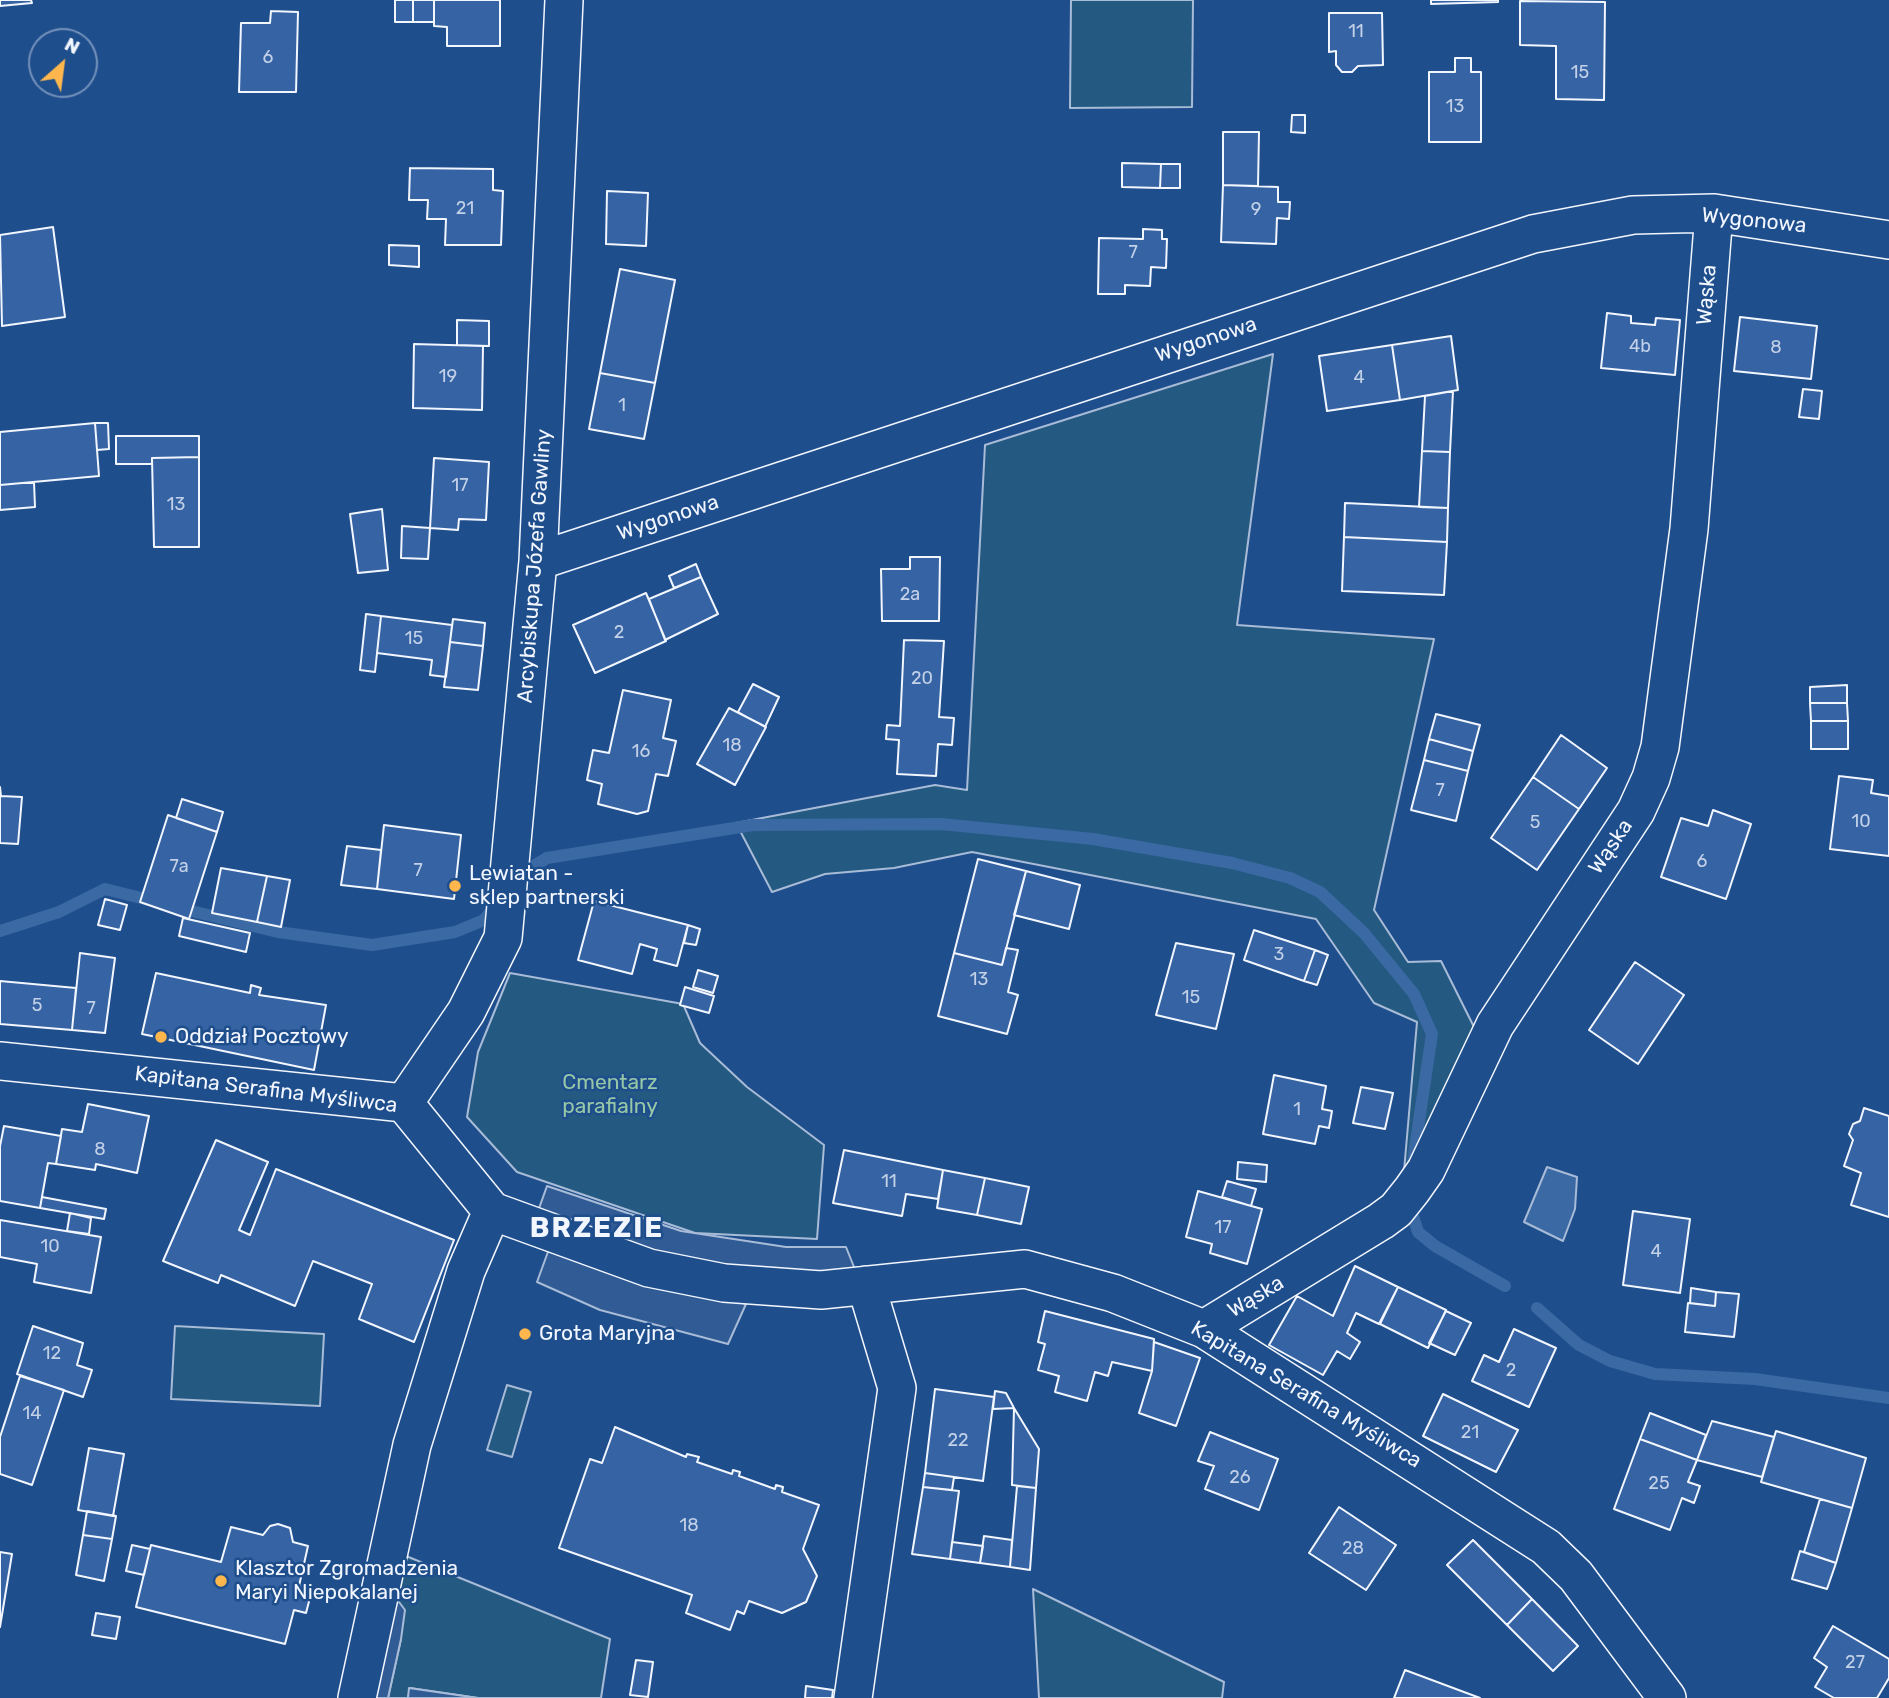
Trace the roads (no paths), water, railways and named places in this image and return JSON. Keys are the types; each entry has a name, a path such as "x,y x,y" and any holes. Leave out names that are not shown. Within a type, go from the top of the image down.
{"street":[{"name":"Arcybiskupa Józefa Gawliny","path":"404,1103 466,1012 503,938 538,561 564,0"},
{"name":"Wygonowa","path":"538,561 1533,234 1633,215 1714,213 1889,240"},
{"name":"Wąska","path":"1203,1329 1396,1210 1426,1170 1496,1025 1636,811 1651,778 1662,736 1689,529 1714,213"},
{"name":"Kapitana Serafina Myśliwca","path":"0,1061 404,1103 492,1211 649,1268 769,1288 821,1290 1026,1269 1113,1293 1203,1329 1546,1547 1576,1576 1667,1698"},
{"path":"357,1698 412,1445 466,1271 492,1211"},
{"path":"853,1698 897,1388 866,1285"}],"waterway":[{"path":"517,881 527,870 547,858 753,825 941,824 1093,839 1232,863 1290,878 1320,892 1364,933 1414,994 1432,1034 1412,1168"},
{"path":"0,931 59,912 105,889 157,902"},
{"path":"175,907 278,932 372,945 455,932 484,920 496,905"},
{"path":"1409,1204 1418,1232 1435,1246 1505,1286"},
{"path":"1537,1308 1579,1345 1610,1361 1655,1374 1755,1379 1889,1398"}],"place":[{"name":"Lewiatan - sklep partnerski","path":"455,886"},
{"name":"Oddział Pocztowy","path":"161,1037"},
{"name":"Grota Maryjna","path":"525,1334"},
{"name":"Klasztor Zgromadzenia Maryi Niepokalanej","path":"221,1581"}],"district":[{"name":"BRZEZIE","path":"597,1229"}],"park label":[{"name":"Cmentarz parafialny","path":"610,1095"}]}
